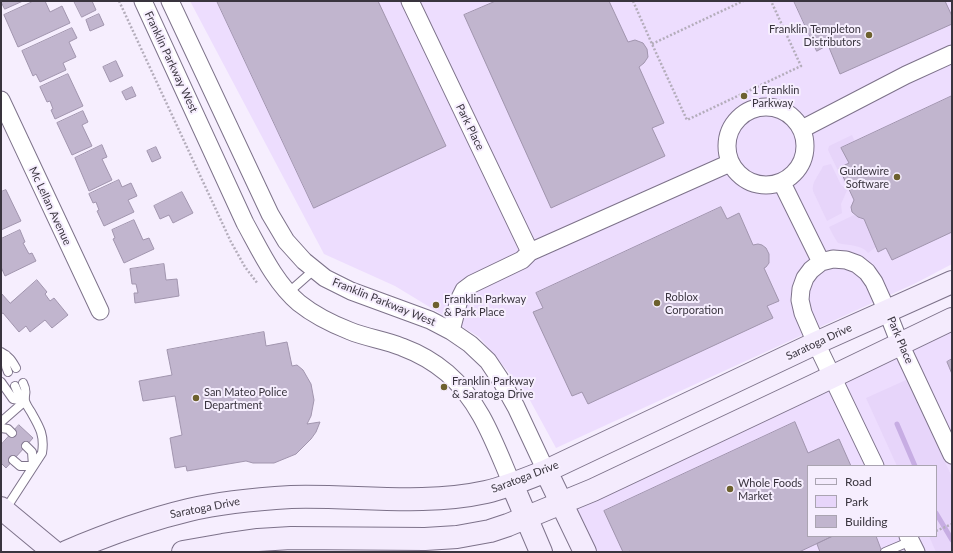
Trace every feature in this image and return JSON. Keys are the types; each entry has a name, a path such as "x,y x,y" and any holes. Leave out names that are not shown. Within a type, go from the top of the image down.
{"main road":[{"name":"Saratoga Drive","path":"66,552 95,540 158,518 220,504 292,497 423,499 486,492 546,471 816,343 952,282"},
{"path":"183,552 258,540 291,538 425,539 457,537 490,531 562,504 608,483 952,319"},
{"name":"Franklin Parkway West","path":"546,471 585,552"},
{"name":"Franklin Parkway West","path":"512,484 541,552"},
{"path":"3,509 54,552"}],"street":[{"name":"Franklin Parkway West","path":"143,1 245,222 274,273 298,302 313,314 350,331 402,347 426,358 446,372 463,388 477,408 489,431 512,484"},
{"name":"Franklin Parkway West","path":"170,1 270,214 286,240 304,261 325,278 351,291 430,320 451,331 470,344 488,361 502,382 516,407 546,471"},
{"name":"Park Place","path":"410,1 530,252"},
{"path":"802,129 952,54"},
{"name":"Mc Lellan Avenue","path":"1,100 100,311"},
{"path":"764,106 779,109 793,116 802,129 806,144 803,160 795,174 782,183 767,186 752,184 739,176 730,163 726,148 729,133 737,120 749,110 764,106"},
{"path":"451,331 458,300 464,290 472,284 522,260 530,252 730,163"},
{"path":"782,183 821,262 811,270 800,289 800,300 803,313 875,465"},
{"name":"Park Place","path":"821,262 833,259 846,260 857,264 867,272 874,282 900,344 952,455"}],"lane":[{"path":"289,292 315,269"},
{"path":"4,353 11,360 12,370"},
{"path":"1,382 13,399 25,402"},
{"path":"3,509 42,453 43,439 41,429 18,393 19,384"},
{"path":"1,422 25,402"},
{"path":"1,428 8,429 12,433"},
{"path":"26,446 32,452 33,466"},
{"path":"13,460 20,466 33,466"},
{"path":"885,552 912,543"}],"path":[{"path":"119,1 231,242 245,267 259,285"},
{"path":"633,1 687,120 801,66 771,1"},
{"path":"652,44 744,1"},
{"path":"937,531 952,524"}],"shaded area":[{"path":"190,1 952,1 952,264 916,283 556,448 526,393 479,337 395,286 324,254"},
{"path":"952,331 952,552 597,552 574,505"}],"green space":[{"path":"852,135 855,142 840,148 849,163 839,168 847,186 845,185 828,150 829,146"},
{"path":"831,164 841,185 848,188 841,204 842,213 827,221 813,191 813,184 823,166"},
{"path":"854,215 864,219 876,247 868,253 862,248 838,243 829,227"},
{"path":"906,380 952,477 952,552 936,552 929,537 937,537 937,465 897,465 866,398"}],"building":[{"path":"1,1 23,1 5,9"},
{"path":"34,1 45,1 50,12 62,6 70,23 18,47 4,15"},
{"path":"74,1 92,1 96,10 82,17"},
{"path":"217,1 378,1 446,146 314,208"},
{"path":"496,1 609,1 628,42 635,40 643,43 647,49 648,57 639,67 664,123 652,128 665,156 551,208 464,15"},
{"name":"Franklin Templeton Distributors","path":"794,1 945,1 952,16 952,24 840,74 828,45 817,51"},
{"path":"99,14 104,25 90,31 86,20"},
{"path":"72,28 77,38 69,42 76,57 63,63 66,70 40,82 36,74 33,76 22,51"},
{"path":"116,61 123,76 110,82 103,67"},
{"path":"68,74 83,106 55,119 51,110 53,109 50,101 47,102 40,87"},
{"path":"132,87 136,96 126,100 122,92"},
{"name":"Guidewire Software","path":"952,96 952,232 892,260 886,248 878,252 864,219 858,217 852,212 851,207 854,200 839,168 849,163 841,148"},
{"path":"83,111 88,122 82,125 92,146 72,155 57,123"},
{"path":"102,145 107,157 102,159 112,180 89,191 75,158"},
{"path":"156,147 161,158 152,162 147,151"},
{"path":"119,180 122,187 131,183 137,196 128,200 134,212 104,226 97,211 99,210 96,202 93,203 89,194"},
{"path":"6,190 21,221 1,230 1,192"},
{"path":"182,192 193,213 173,223 169,215 160,219 154,206"},
{"name":"Roblox Corporation","path":"721,207 727,219 739,213 753,245 762,245 766,248 769,254 769,263 764,268 779,301 767,306 773,318 588,404 582,392 572,396 533,312 543,308 536,293"},
{"path":"134,220 143,240 149,238 154,249 124,263 113,239 115,238 112,230"},
{"path":"20,230 25,242 23,243 29,254 32,253 36,261 5,276 1,267 1,239"},
{"path":"164,264 166,280 177,279 179,296 135,303 134,293 138,293 136,284 132,284 130,269"},
{"path":"37,280 47,292 45,294 50,301 54,298 68,315 52,328 45,320 30,332 26,326 19,332 3,313 1,314 1,293 10,303"},
{"path":"264,332 266,346 287,342 292,366 297,365 303,370 311,384 314,400 311,416 307,424 320,422 316,432 296,454 274,463 253,463 246,461 187,471 186,466 175,468 170,438 182,435 175,396 143,401 139,381 172,375 167,350"},
{"path":"952,359 952,374 947,362"},
{"name":"Whole Foods Market","path":"795,422 808,453 839,439 851,465 807,465 807,537 831,537 799,552 623,552 604,511"},
{"path":"19,425 33,438 6,468 1,463 1,445"},
{"path":"831,537 876,537 882,552 820,552 817,544"}],"waterway":[{"path":"897,424 915,465"},
{"path":"937,515 952,540"}],"place":[{"name":"Franklin Templeton Distributors","path":"869,35"},
{"name":"1 Franklin Parkway","path":"744,96"},
{"name":"Guidewire Software","path":"897,177"},
{"name":"Roblox Corporation","path":"657,303"},
{"name":"Franklin Parkway & Park Place","path":"436,305"},
{"name":"Franklin Parkway & Saratoga Drive","path":"444,387"},
{"name":"San Mateo Police Department","path":"196,398"},
{"name":"Whole Foods Market","path":"730,489"}]}
